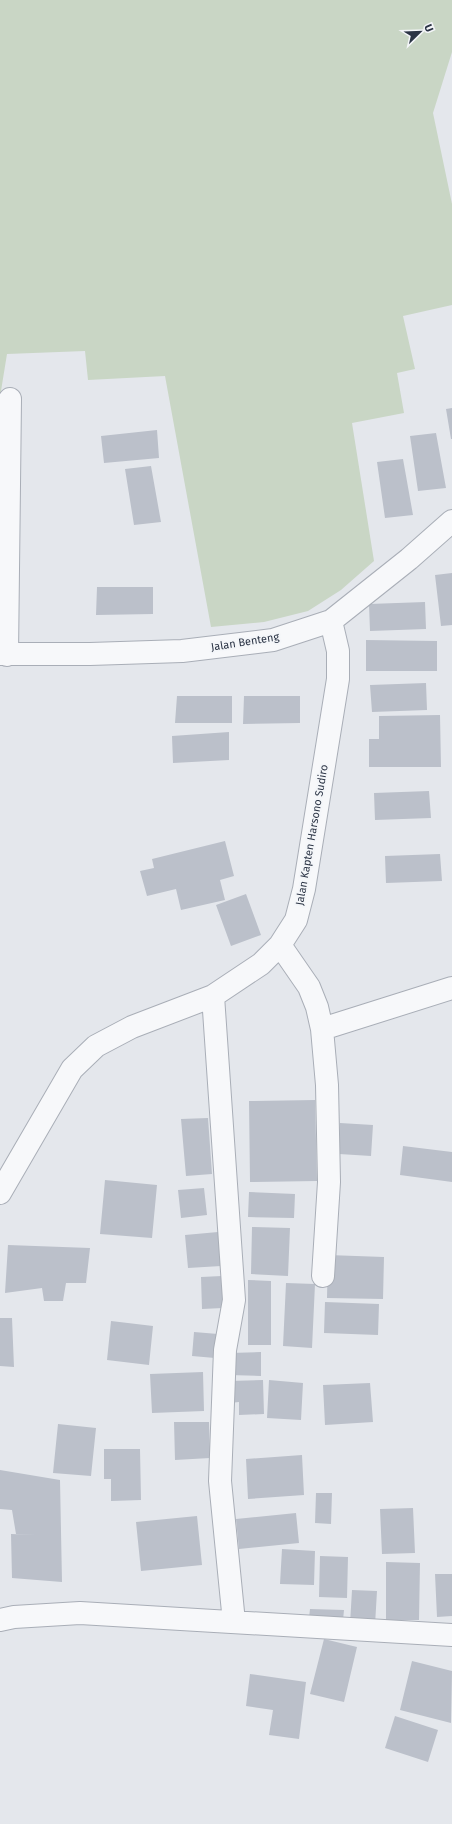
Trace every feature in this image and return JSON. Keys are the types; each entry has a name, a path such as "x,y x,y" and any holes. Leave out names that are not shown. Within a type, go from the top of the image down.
{"street":[{"path":"3,654 10,399"},
{"name":"Jalan Benteng","path":"3,654 90,654 182,651 273,640 331,621 409,559 452,521"},
{"name":"Jalan Kapten Harsono Sudiro","path":"0,1193 72,1069 96,1046 132,1027 213,996 261,964 280,945 296,920 304,890 338,679 338,651 331,621"},
{"path":"280,945 309,988 317,1007 322,1029 327,1084 329,1182 323,1276"},
{"path":"322,1029 452,988"},
{"path":"213,996 234,1300 225,1350 220,1481 234,1622"},
{"path":"0,1620 14,1617 80,1613 452,1635"}],"green space":[{"path":"0,0 452,0 452,52 433,113 452,204 452,305 403,316 415,369 397,373 404,413 352,423 374,561 341,590 308,611 264,622 211,627 165,376 88,380 85,351 7,354 0,397"}],"building":[{"path":"452,408 452,439 451,439 446,409"},
{"path":"157,430 159,458 104,463 101,436"},
{"path":"436,433 446,488 418,491 410,436"},
{"path":"403,459 413,515 385,518 377,462"},
{"path":"151,466 161,522 134,525 125,469"},
{"path":"452,573 452,625 441,626 435,575"},
{"path":"97,587 153,587 153,614 96,615"},
{"path":"425,602 426,629 370,631 369,604"},
{"path":"366,640 437,641 437,671 366,671"},
{"path":"426,683 427,710 372,712 370,685"},
{"path":"177,696 232,696 232,723 175,723"},
{"path":"244,696 300,696 300,723 243,724"},
{"path":"440,715 441,767 369,767 369,739 379,739 379,716"},
{"path":"229,732 229,760 173,763 172,736"},
{"path":"429,791 431,818 375,820 374,793"},
{"path":"225,841 234,876 220,880 225,900 181,910 176,889 147,896 140,871 154,868 152,859"},
{"path":"440,854 442,881 386,883 385,856"},
{"path":"246,894 261,935 231,946 216,905"},
{"path":"315,1100 317,1181 250,1182 249,1101"},
{"path":"208,1118 212,1174 186,1176 181,1119"},
{"path":"340,1123 373,1125 371,1156 339,1154"},
{"path":"403,1146 452,1152 452,1182 400,1175"},
{"path":"105,1180 157,1185 152,1238 100,1234"},
{"path":"204,1188 207,1215 181,1218 178,1190"},
{"path":"249,1192 295,1194 294,1218 248,1217"},
{"path":"252,1227 290,1228 288,1276 251,1274"},
{"path":"218,1232 221,1266 188,1268 185,1235"},
{"path":"8,1245 90,1248 86,1283 66,1283 63,1301 44,1301 42,1288 5,1293"},
{"path":"328,1255 384,1257 383,1299 327,1298"},
{"path":"222,1276 223,1308 202,1309 201,1277"},
{"path":"248,1280 271,1281 271,1345 248,1345"},
{"path":"286,1283 315,1284 312,1348 283,1346"},
{"path":"325,1302 379,1304 378,1335 324,1333"},
{"path":"0,1318 12,1318 14,1367 0,1366"},
{"path":"111,1321 153,1326 149,1365 107,1360"},
{"path":"194,1332 218,1334 215,1358 192,1356"},
{"path":"261,1352 261,1376 229,1375 230,1353"},
{"path":"203,1372 204,1411 152,1413 150,1374"},
{"path":"263,1380 264,1414 239,1415 239,1402 230,1403 229,1381"},
{"path":"269,1380 303,1383 301,1420 267,1418"},
{"path":"370,1383 373,1422 325,1425 323,1385"},
{"path":"174,1422 209,1422 210,1458 175,1460"},
{"path":"58,1424 96,1428 91,1476 53,1473"},
{"path":"104,1449 140,1449 141,1500 111,1501 111,1479 104,1479"},
{"path":"302,1455 304,1495 248,1499 246,1459"},
{"path":"0,1470 60,1480 62,1582 12,1578 11,1534 38,1535 16,1534 12,1510 0,1509"},
{"path":"316,1493 332,1493 331,1524 315,1523"},
{"path":"413,1508 415,1553 382,1554 380,1509"},
{"path":"296,1513 299,1543 239,1549 236,1519"},
{"path":"197,1516 202,1565 141,1571 136,1522"},
{"path":"282,1549 315,1551 314,1585 280,1584"},
{"path":"320,1556 348,1557 347,1598 319,1597"},
{"path":"386,1562 420,1563 419,1620 386,1620"},
{"path":"435,1574 452,1574 452,1616 437,1617"},
{"path":"352,1590 377,1591 375,1625 350,1624"},
{"path":"310,1609 344,1610 343,1620 309,1618"},
{"path":"324,1639 357,1647 344,1702 310,1694"},
{"path":"412,1661 452,1671 451,1723 400,1710"},
{"path":"250,1674 306,1682 299,1739 269,1735 273,1710 246,1706"},
{"path":"395,1716 438,1730 428,1762 385,1748"}]}
